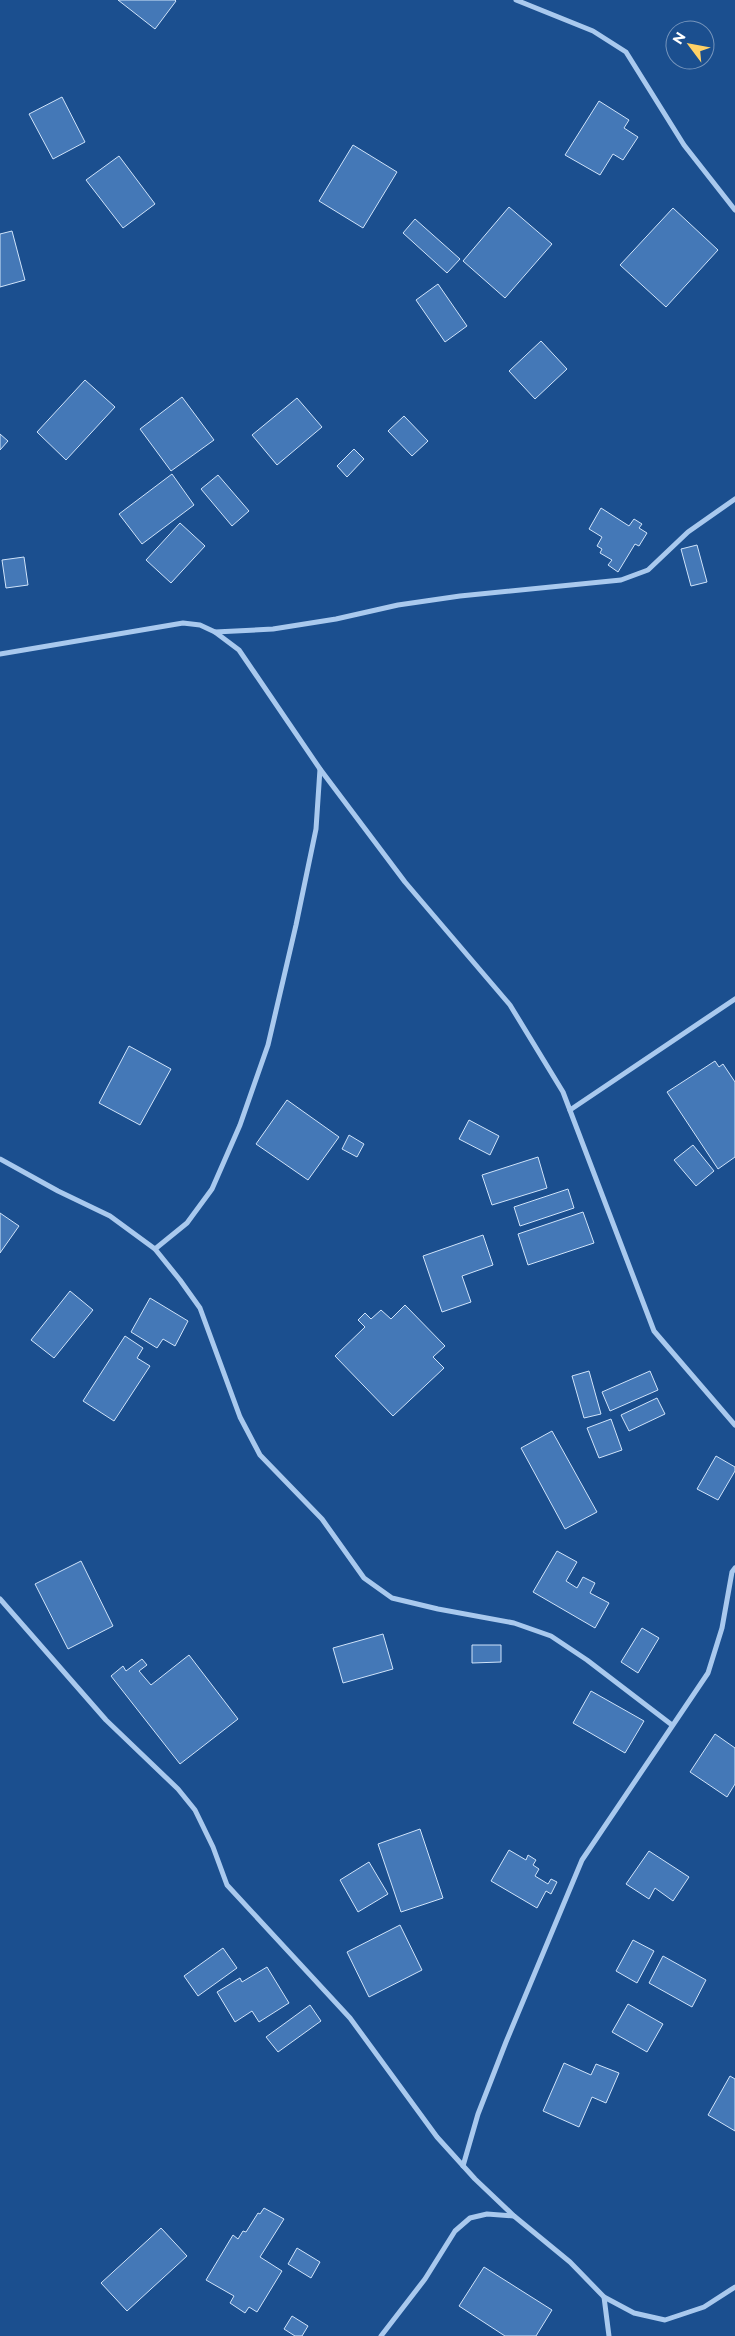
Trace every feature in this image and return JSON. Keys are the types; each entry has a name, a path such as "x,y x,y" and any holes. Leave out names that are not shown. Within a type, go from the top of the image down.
{"street":[{"path":"516,0 593,31 626,52 684,145 735,210"},
{"path":"215,632 273,629 336,619 398,605 460,596 622,580 648,570 688,532 735,499"},
{"path":"0,654 183,624 200,625 215,632 239,650 320,769 405,882 510,1005 563,1092 654,1331 735,1425"},
{"path":"155,1250 187,1223 212,1189 240,1125 265,1054 296,926 316,829 320,769"},
{"path":"570,1110 735,998"},
{"path":"0,1159 58,1191 110,1216 155,1250 200,1308 240,1417 260,1455 322,1519 364,1578 392,1598 438,1609 514,1623 551,1636 587,1660 672,1725"},
{"path":"463,2166 485,2096 582,1860 708,1673 722,1628 732,1572 735,1568"},
{"path":"0,1599 106,1720 178,1789 195,1810 213,1847 227,1885 350,2018 437,2137 463,2166 514,2216 570,2262 604,2297 634,2313 666,2320 704,2307 735,2286"},
{"path":"380,2336 425,2279 455,2231 470,2218 487,2214 514,2216"},
{"path":"604,2297 609,2336"}],"building":[{"path":"118,0 175,0 176,1 155,29"},
{"path":"62,97 85,142 53,159 29,114"},
{"path":"599,101 629,120 624,128 638,137 623,160 613,154 600,175 565,155"},
{"path":"353,145 397,172 363,228 319,201"},
{"path":"119,156 155,204 123,228 86,180"},
{"path":"509,207 552,244 505,298 463,261"},
{"path":"673,208 718,250 666,307 620,265"},
{"path":"415,219 460,259 447,273 403,233"},
{"path":"12,231 25,280 0,287 0,234"},
{"path":"438,284 467,326 445,342 416,300"},
{"path":"541,341 567,369 535,399 509,371"},
{"path":"85,380 115,407 66,460 37,432"},
{"path":"182,397 214,440 171,471 140,429"},
{"path":"297,398 322,427 277,465 252,435"},
{"path":"404,416 428,441 412,456 388,431"},
{"path":"0,434 8,441 0,450"},
{"path":"354,449 364,459 347,477 337,466"},
{"path":"172,474 194,505 142,544 119,514"},
{"path":"218,475 249,511 232,526 201,489"},
{"path":"601,508 629,526 634,519 642,524 639,528 647,533 639,546 635,544 618,572 608,565 612,560 600,553 602,549 597,546 602,537 589,529"},
{"path":"180,523 205,546 171,583 146,560"},
{"path":"697,545 707,582 691,586 681,549"},
{"path":"24,557 28,585 6,588 2,560"},
{"path":"129,1046 171,1069 140,1125 99,1103"},
{"path":"715,1061 719,1067 723,1064 735,1082 735,1157 718,1169 667,1092"},
{"path":"287,1100 339,1137 308,1180 256,1144"},
{"path":"469,1120 499,1136 490,1155 459,1139"},
{"path":"349,1135 364,1144 357,1157 342,1149"},
{"path":"693,1145 714,1171 696,1186 674,1160"},
{"path":"538,1157 547,1188 492,1205 482,1175"},
{"path":"568,1189 574,1208 520,1226 514,1207"},
{"path":"583,1212 594,1243 528,1265 518,1234"},
{"path":"0,1213 19,1226 0,1253"},
{"path":"483,1235 493,1265 462,1276 471,1302 442,1312 423,1256"},
{"path":"70,1291 93,1310 54,1358 31,1340"},
{"path":"150,1298 188,1321 175,1346 163,1339 157,1348 131,1332"},
{"path":"405,1305 445,1346 433,1357 444,1368 393,1416 335,1356 365,1327 358,1320 365,1313 371,1319 381,1310 391,1319"},
{"path":"125,1336 143,1348 137,1358 150,1366 114,1421 83,1401"},
{"path":"589,1371 601,1414 584,1418 572,1376"},
{"path":"650,1371 658,1390 610,1411 602,1392"},
{"path":"657,1398 665,1414 629,1431 621,1415"},
{"path":"611,1419 622,1450 599,1458 587,1428"},
{"path":"552,1431 597,1512 565,1529 521,1448"},
{"path":"716,1456 735,1467 735,1471 718,1500 697,1489"},
{"path":"557,1551 577,1562 566,1581 577,1588 583,1577 595,1583 590,1593 609,1603 595,1628 533,1592"},
{"path":"81,1561 113,1626 68,1649 35,1584"},
{"path":"642,1628 659,1638 638,1673 621,1662"},
{"path":"383,1634 393,1669 343,1683 333,1648"},
{"path":"472,1645 501,1645 501,1662 472,1663"},
{"path":"189,1655 238,1719 180,1764 111,1676 123,1666 126,1671 142,1659 147,1665 139,1671 151,1685"},
{"path":"591,1691 644,1721 625,1753 573,1723"},
{"path":"715,1734 735,1748 735,1784 727,1797 690,1772"},
{"path":"420,1829 443,1898 401,1912 378,1844"},
{"path":"509,1850 526,1860 528,1855 536,1860 533,1865 539,1869 535,1876 548,1884 551,1879 557,1882 551,1894 546,1891 537,1908 491,1881"},
{"path":"649,1851 689,1877 673,1901 655,1888 649,1899 626,1884"},
{"path":"369,1862 388,1894 358,1912 340,1880"},
{"path":"400,1925 422,1970 369,1997 347,1952"},
{"path":"633,1940 654,1951 637,1983 616,1971"},
{"path":"223,1948 237,1968 198,1996 184,1976"},
{"path":"663,1956 706,1980 692,2007 649,1983"},
{"path":"267,1967 289,2003 259,2022 252,2011 235,2022 217,1992 240,1978 242,1982"},
{"path":"628,2004 663,2024 647,2052 612,2032"},
{"path":"310,2005 321,2021 278,2052 266,2037"},
{"path":"564,2063 591,2075 596,2064 619,2073 606,2103 592,2097 579,2127 543,2111"},
{"path":"730,2076 735,2079 735,2131 708,2115"},
{"path":"264,2208 284,2219 260,2257 282,2271 257,2312 249,2307 245,2313 230,2303 234,2296 206,2280 233,2235 238,2239 243,2231 246,2232 258,2213 260,2214"},
{"path":"161,2228 187,2256 127,2311 101,2283"},
{"path":"297,2248 320,2262 311,2278 288,2264"},
{"path":"484,2267 552,2310 536,2336 505,2336 459,2306"},
{"path":"292,2316 308,2326 302,2336 295,2336 284,2329"}]}
